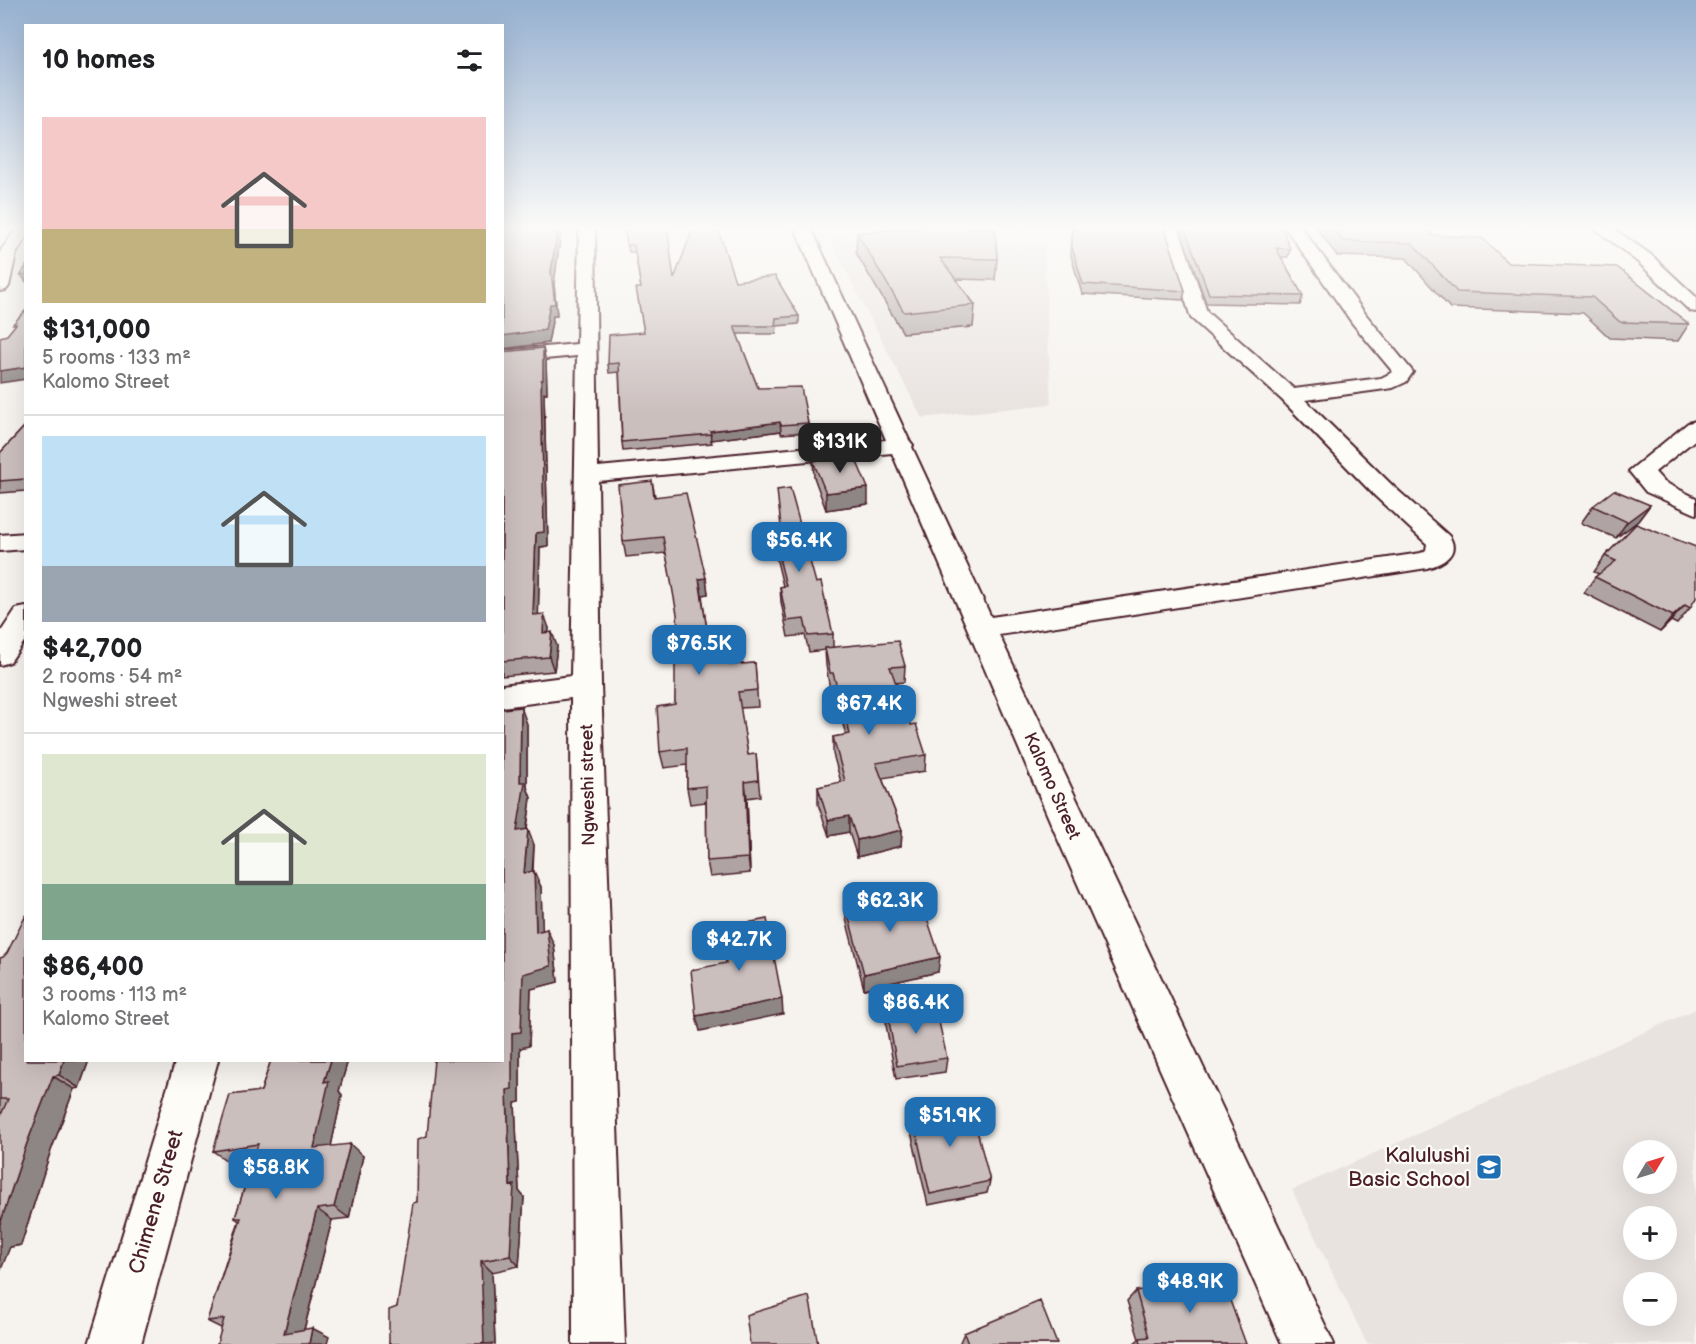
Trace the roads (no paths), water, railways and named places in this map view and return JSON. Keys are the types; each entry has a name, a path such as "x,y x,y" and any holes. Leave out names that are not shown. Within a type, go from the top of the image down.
{"street":[{"name":"Ngweshi street","path":"586,289 586,685 599,1344"},
{"name":"Kalomo Street","path":"831,289 1074,835 1308,1344"},
{"path":"983,628 1427,560 1439,554 1440,542 1384,491 1289,396 1198,314 1190,289"},
{"path":"1289,396 1386,384 1399,378 1403,372 1337,289"},
{"path":"1677,289 1696,307"},
{"path":"504,357 586,349"},
{"path":"1696,428 1641,471 1655,487 1696,507"},
{"path":"587,475 902,445"},
{"path":"0,543 24,541"},
{"path":"0,655 24,619"},
{"path":"504,696 586,685"},
{"name":"Chimene Street","path":"115,1344 196,1062"}],"place":[{"name":"Kalulushi Basic School","path":"1489,1167"}]}
